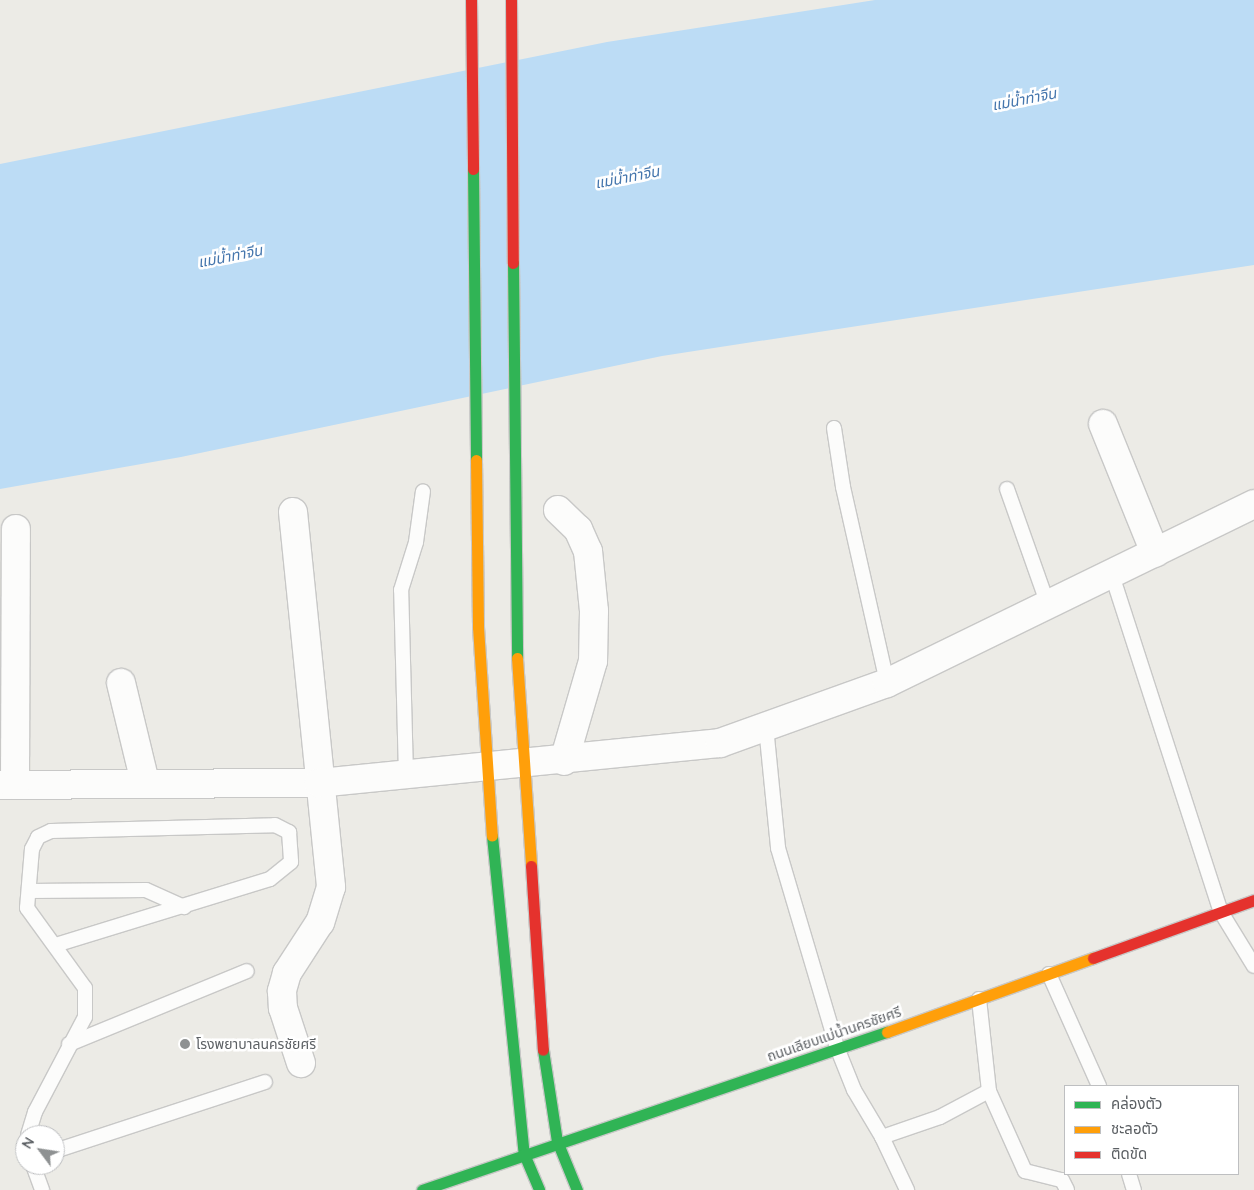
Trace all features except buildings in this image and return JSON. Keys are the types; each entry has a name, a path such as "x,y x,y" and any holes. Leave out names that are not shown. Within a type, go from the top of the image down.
{"main road":[{"path":"471,0 478,627 487,768 524,1154 538,1190"},
{"path":"511,0 515,621 543,1058 557,1141 577,1190"},
{"name":"ถนนเลียบแม่น้ำนครชัยศรี","path":"422,1190 557,1141 838,1050 1254,900"}],"street":[{"path":"1103,424 1155,553"},
{"path":"16,529 8,785 51,788 145,782 319,782 524,765 720,742 887,683 1112,575 1254,504"},
{"path":"558,510 578,529 588,552 594,611 593,661 564,761"},
{"path":"293,512 319,782 332,887 329,901 287,973 282,991 283,1008 301,1063"},
{"path":"122,683 145,782"}],"lane":[{"path":"834,428 843,487 887,683"},
{"path":"1007,489 1048,605"},
{"path":"406,775 401,590 416,542 423,491"},
{"path":"1112,575 1221,912 1254,966"},
{"path":"766,727 778,848 838,1050 854,1090 882,1136 907,1190"},
{"path":"33,1125 69,1044 85,1016 85,988 56,945 34,922 27,908 32,849 38,837 51,831 275,825 289,832 292,852 284,871 251,887 56,945"},
{"path":"29,891 146,890 184,906"},
{"path":"69,1044 247,971"},
{"path":"1050,974 1099,1085"},
{"path":"979,999 989,1091 1026,1171 1062,1180 1066,1190"},
{"path":"65,1148 265,1082"},
{"path":"882,1136 940,1117 989,1091"},
{"path":"37,1175 42,1190"},
{"path":"1129,1175 1134,1190"}],"water":[{"name":"แม่น้ำท่าจีน","path":"875,0 1254,0 1254,265 662,356 181,457 0,489 0,164 607,42"}],"traffic: fast":[{"path":"473,169 476,460"},
{"path":"513,263 517,658"},
{"path":"492,836 524,1154 539,1190"},
{"path":"422,1190 887,1032"},
{"path":"543,1050 557,1141 577,1190"}],"traffic: slow":[{"path":"476,460 478,627 492,836"},
{"path":"517,658 531,866"},
{"path":"887,1032 1093,958"}],"traffic: jam":[{"path":"471,0 473,169"},
{"path":"511,0 513,263"},
{"path":"531,866 543,1050"},
{"path":"1093,958 1254,900"}],"place":[{"name":"โรงพยาบาลนครชัยศรี","path":"185,1044"}]}
